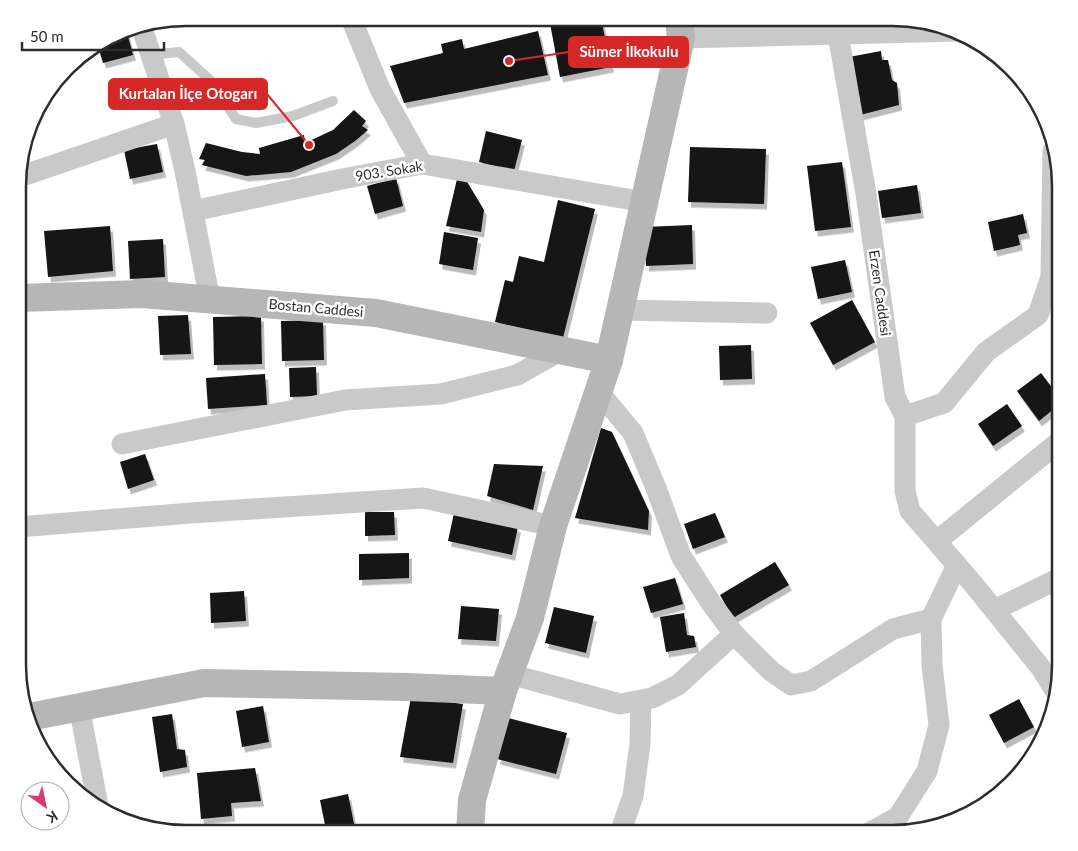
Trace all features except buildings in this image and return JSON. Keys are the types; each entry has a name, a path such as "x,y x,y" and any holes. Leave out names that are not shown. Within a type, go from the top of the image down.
{"street":[{"path":"354,26 380,89 422,164"},
{"path":"471,824 472,800 506,683 530,618 553,526 609,360 645,202 680,28 838,34 932,32"},
{"path":"143,33 174,124 186,171 210,300"},
{"name":"Erzen Caddesi","path":"838,34 866,194 895,396 904,416 905,491 910,511 938,541 1041,668 1050,683"},
{"path":"27,173 174,124"},
{"name":"903. Sokak","path":"193,211 422,164 645,202"},
{"path":"904,416 944,403 986,352 1038,315 1051,277 1052,240"},
{"name":"Bostan Caddesi","path":"26,298 142,294 376,313 609,360"},
{"path":"621,310 766,313"},
{"path":"122,444 345,400 441,394 517,375 562,350"},
{"path":"598,391 633,433 681,556 711,603 734,634 772,671 791,685 811,681 893,629 930,620"},
{"path":"938,541 1051,447"},
{"path":"27,526 191,513 423,498 553,526"},
{"path":"884,825 898,817 926,771 939,725 932,665 930,620 957,565"},
{"path":"994,610 1051,582"},
{"path":"35,716 204,683 407,687 506,683 620,704 652,698 678,685 734,634"},
{"path":"623,825 634,796 640,744 641,700"},
{"path":"79,706 96,798"}],"lane":[{"path":"150,55 179,52 210,80 236,120 256,123 293,116 333,101"}],"place":[{"name":"Sümer İlkokulu","path":"509,61"},
{"name":"Kurtalan İlçe Otogarı","path":"309,145"}]}
